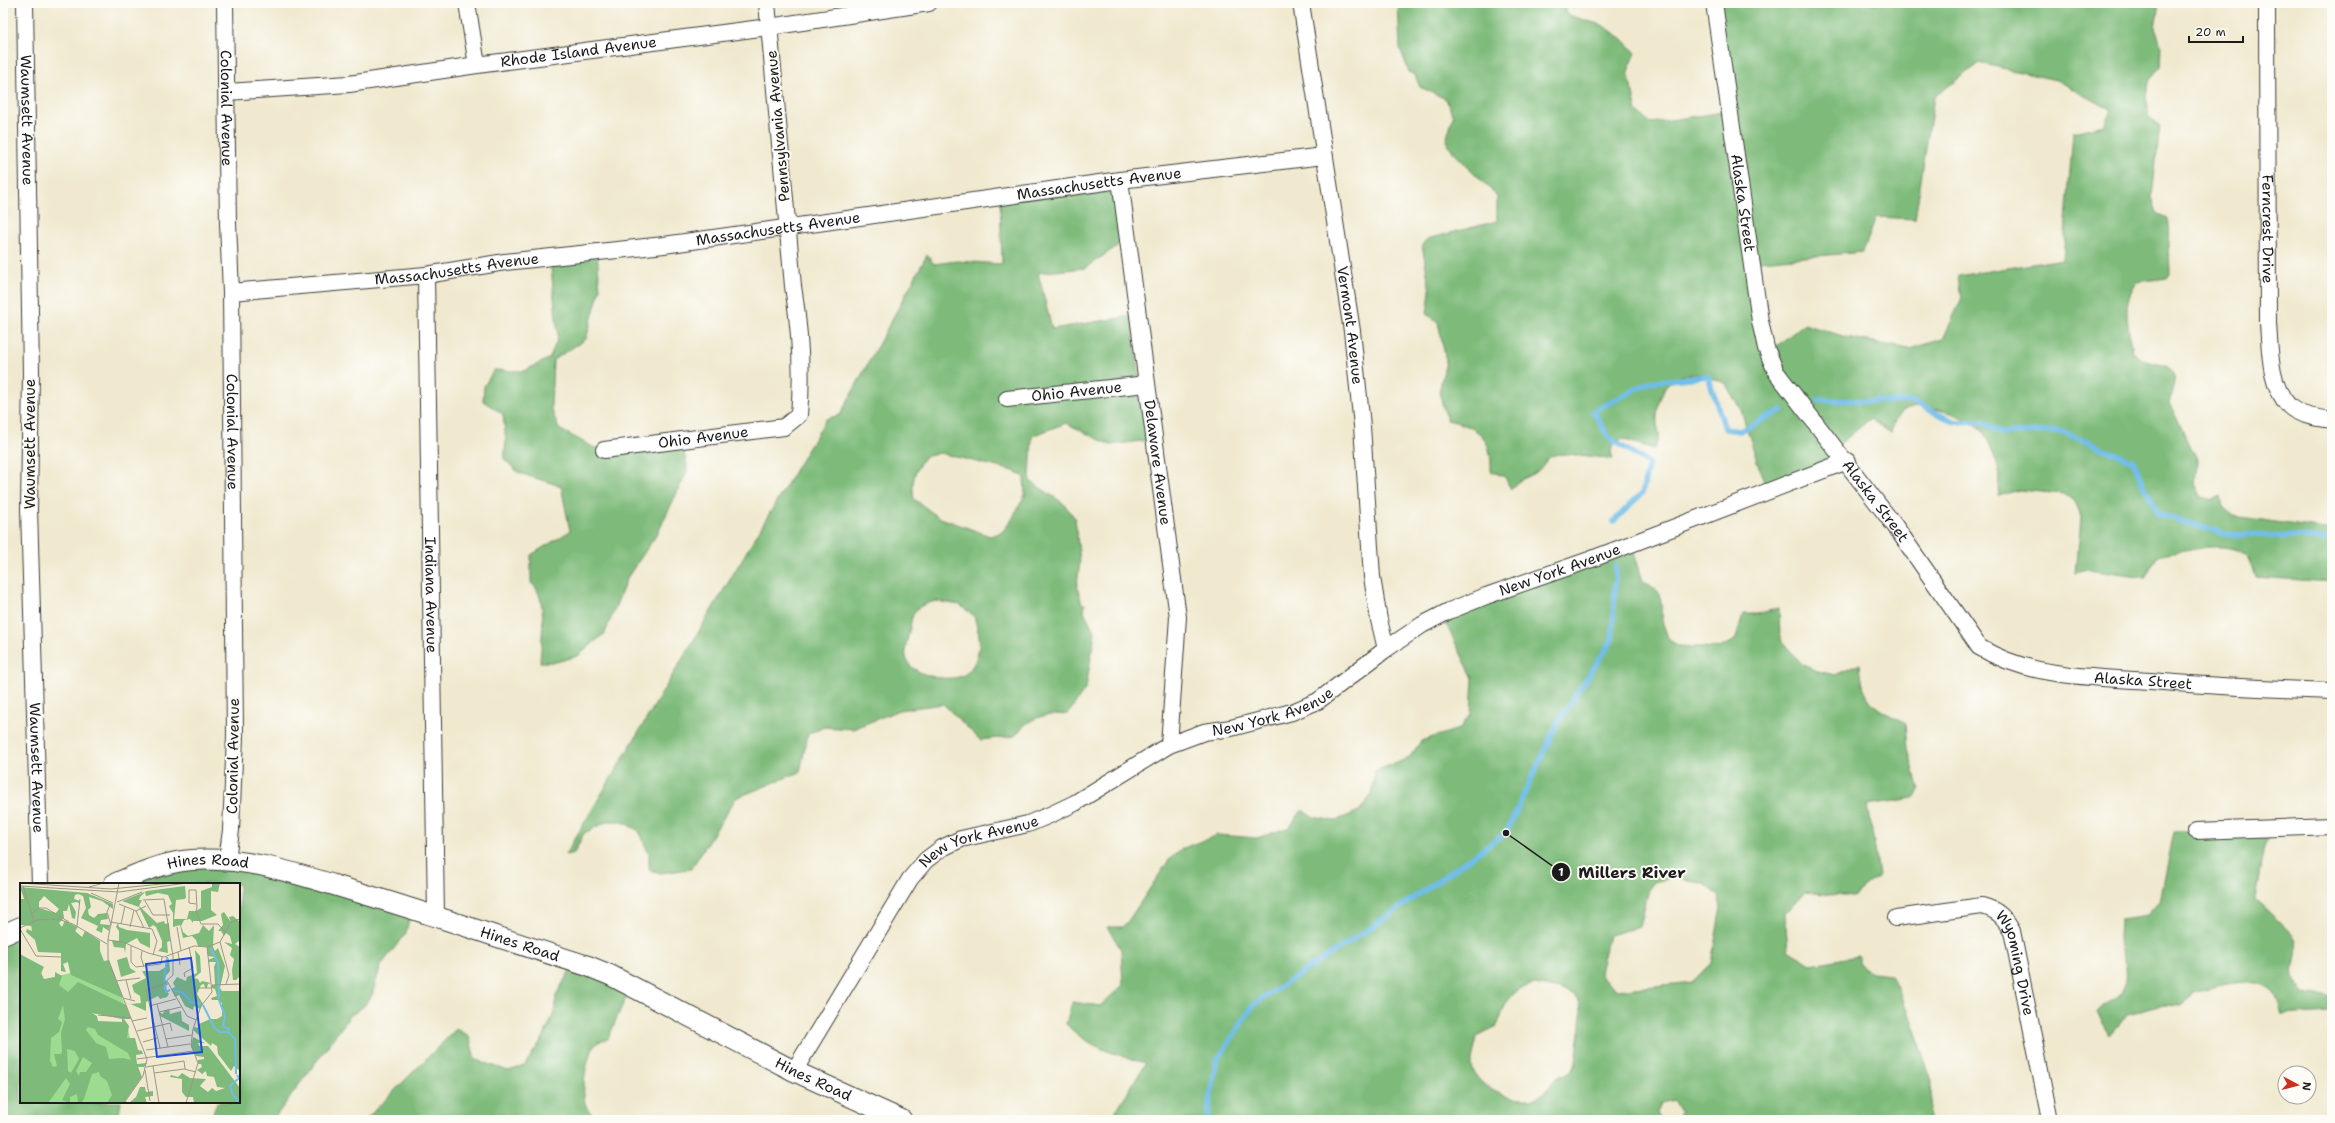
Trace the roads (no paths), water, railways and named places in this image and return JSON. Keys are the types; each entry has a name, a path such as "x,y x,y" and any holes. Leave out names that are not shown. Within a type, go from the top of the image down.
{"street":[{"name":"Waumsett Avenue","path":"25,3 31,373 30,517 40,883"},
{"name":"Colonial Avenue","path":"225,3 231,292 235,736 231,830 227,860"},
{"path":"468,3 477,65"},
{"name":"Pennsylvania Avenue","path":"767,3 793,286 800,332 802,383 799,415"},
{"name":"Rhode Island Avenue","path":"227,92 349,84 477,65 769,27 929,3"},
{"name":"Vermont Avenue","path":"1301,3 1352,331 1363,433 1372,577 1378,620 1386,649"},
{"name":"Alaska Street","path":"1714,3 1760,321 1766,348 1776,372 1847,461 1895,526 1979,647 1993,656 2027,667 2067,676 2225,687 2332,692"},
{"name":"Ferncrest Drive","path":"2268,3 2268,323 2270,359 2275,379 2289,406 2303,414 2332,420"},
{"name":"Massachusetts Avenue","path":"231,292 426,276 505,262 664,245 788,226 1120,180 1324,156"},
{"name":"Delaware Avenue","path":"1120,180 1178,617 1169,745"},
{"name":"Indiana Avenue","path":"426,276 436,915"},
{"name":"Ohio Avenue","path":"1007,399 1147,384"},
{"name":"Ohio Avenue","path":"604,450 784,427 799,415"},
{"name":"New York Avenue","path":"794,1071 910,878 926,860 942,848 961,839 1028,824 1075,803 1169,745 1204,732 1292,712 1318,701 1386,649 1422,625 1486,596 1592,559 1847,461"},
{"path":"2196,831 2332,826"},
{"name":"Hines Road","path":"116,883 169,863 227,860 308,877 436,915 602,972 662,1001 794,1071 902,1120"},
{"name":"Wyoming Drive","path":"1896,918 1982,906 1993,909 2004,917 2012,931 2050,1120"},
{"path":"3,935 20,927"}],"waterway":[{"path":"1614,521 1642,493 1649,463 1609,438 1593,411 1650,382 1708,376 1725,429 1740,431 1782,410"},
{"path":"1818,400 1913,402 1955,422 1982,421 2004,434 2061,431 2133,461 2158,514 2224,534 2332,539"},
{"path":"1207,1120 1216,1062 1254,1004 1375,925 1506,833 1557,724 1612,640 1616,566"}],"place":[{"name":"Millers River","path":"1506,833"}]}
